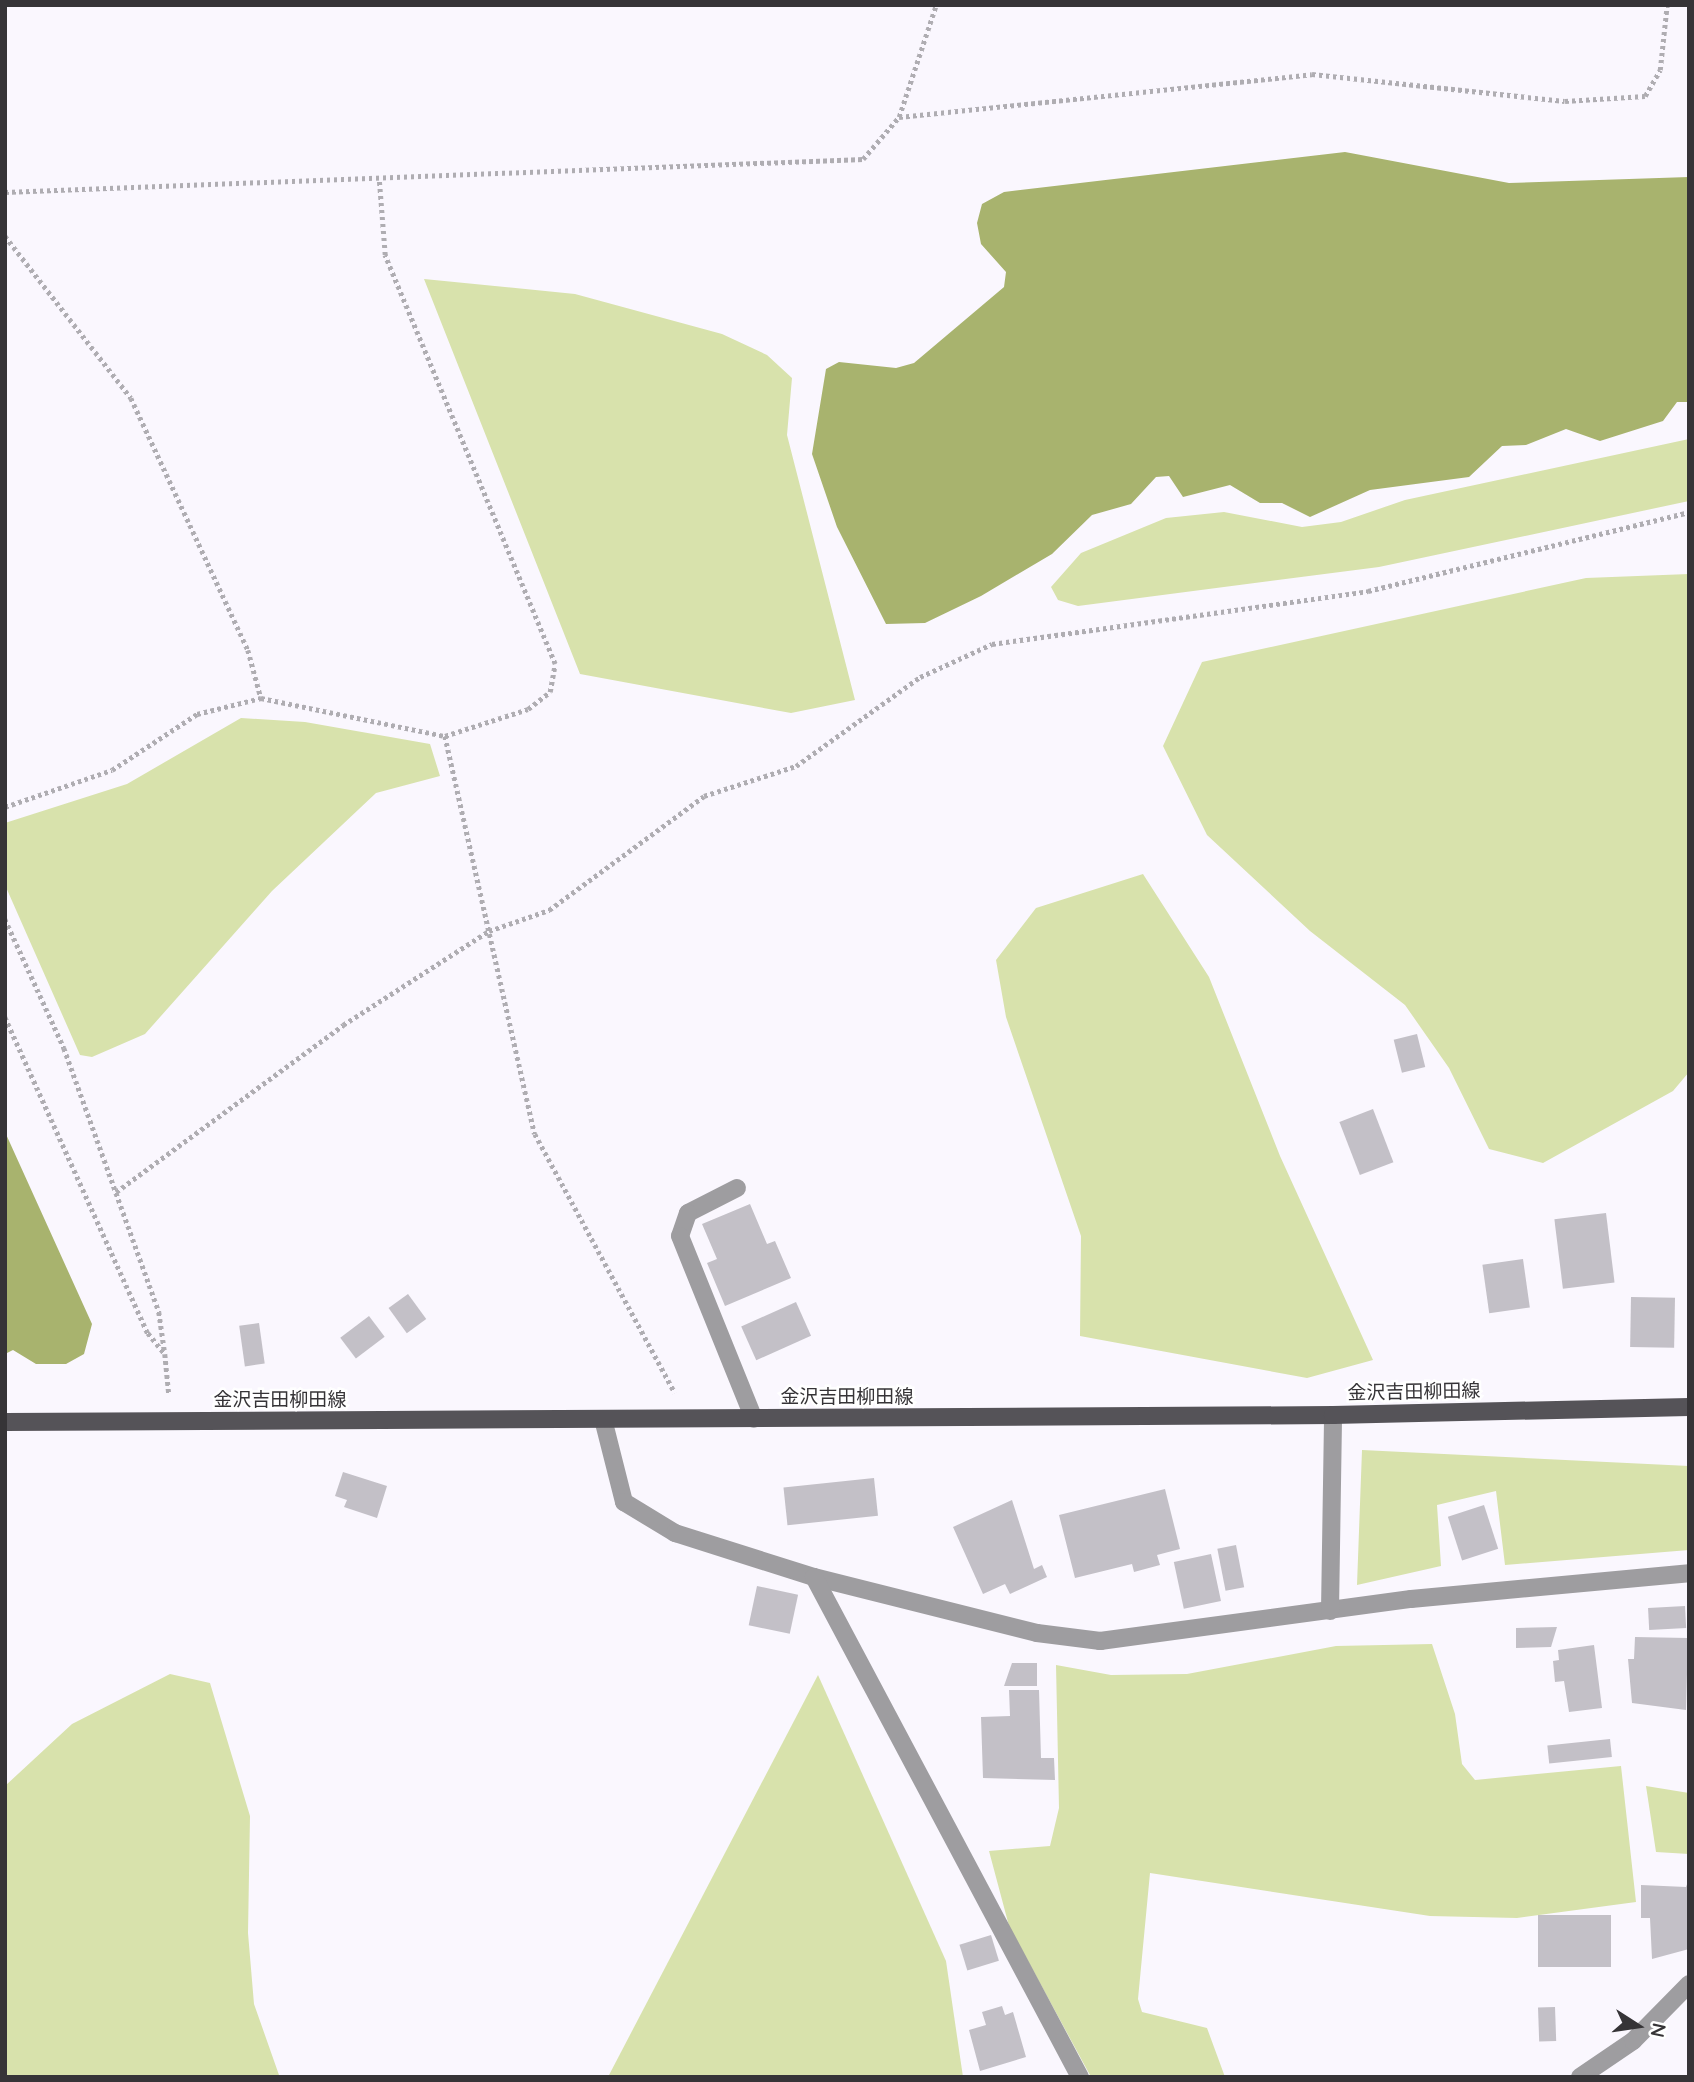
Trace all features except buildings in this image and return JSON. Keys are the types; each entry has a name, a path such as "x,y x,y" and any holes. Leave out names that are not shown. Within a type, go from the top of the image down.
{"main road":[{"name":"金沢吉田柳田線","path":"5,1422 1333,1415 1689,1407"}],"street":[{"path":"737,1188 688,1213 681,1236 754,1419"},
{"path":"1330,1611 1333,1415"},
{"path":"603,1419 624,1502 674,1533 814,1577 1037,1633 1100,1640 1330,1611 1689,1573"},
{"path":"814,1577 1080,2077"},
{"path":"1580,2077 1633,2041 1689,1984"}],"path":[{"path":"5,192 863,159 899,117 936,5"},
{"path":"899,117 1312,74 1565,101 1645,96 1660,71 1667,5"},
{"path":"5,807 112,770 197,714 261,698 445,736 528,709 550,692 555,664 384,255 379,178"},
{"path":"5,236 131,398 248,650 261,698"},
{"path":"116,1192 343,1025 489,930 549,911 704,796 796,766 920,677 992,644 1368,590 1689,512"},
{"path":"445,736 535,1134 688,1419"},
{"path":"5,919 64,1048 159,1312 171,1421"},
{"path":"5,1017 148,1333 165,1354"}],"shaded area":[{"path":"1345,152 1509,183 1689,177 1689,402 1677,402 1663,421 1600,441 1566,429 1526,445 1502,446 1469,477 1370,490 1310,517 1282,503 1260,503 1230,485 1183,497 1169,476 1156,477 1131,504 1092,515 1052,554 981,596 925,623 886,624 837,527 812,454 826,369 839,362 896,368 914,363 1004,287 1006,272 981,244 977,223 982,204 1004,192"},
{"path":"424,279 575,294 722,334 767,355 792,378 787,435 855,700 791,713 580,674"},
{"path":"1689,439 1689,501 1379,567 1078,606 1058,600 1051,587 1081,553 1166,518 1224,512 1302,527 1341,522 1405,500"},
{"path":"1689,574 1689,1072 1673,1091 1543,1163 1489,1149 1449,1068 1405,1005 1310,931 1207,835 1163,746 1202,662 1586,578"},
{"path":"241,718 305,722 430,744 440,776 376,793 272,891 145,1034 92,1057 80,1055 5,885 5,823 127,784"},
{"path":"1143,874 1209,977 1280,1156 1373,1360 1307,1378 1080,1336 1081,1236 1006,1017 996,960 1036,908"},
{"path":"5,1132 92,1324 84,1354 66,1364 36,1364 13,1350 5,1354"},
{"path":"1362,1450 1689,1466 1689,1550 1505,1565 1496,1491 1437,1505 1441,1566 1357,1585"},
{"path":"1432,1644 1455,1714 1462,1764 1475,1780 1621,1766 1636,1902 1517,1918 1430,1916 1150,1873 1138,1999 1142,2012 1207,2028 1225,2077 1091,2077 1009,1926 989,1851 1050,1846 1059,1808 1056,1665 1111,1675 1187,1674 1336,1646"},
{"path":"170,1674 210,1683 250,1816 248,1933 254,2004 279,2075 286,2077 5,2077 5,1786 72,1724"},
{"path":"818,1675 946,1961 963,2077 608,2077"},
{"path":"1646,1786 1689,1793 1689,1854 1656,1852"}]}
